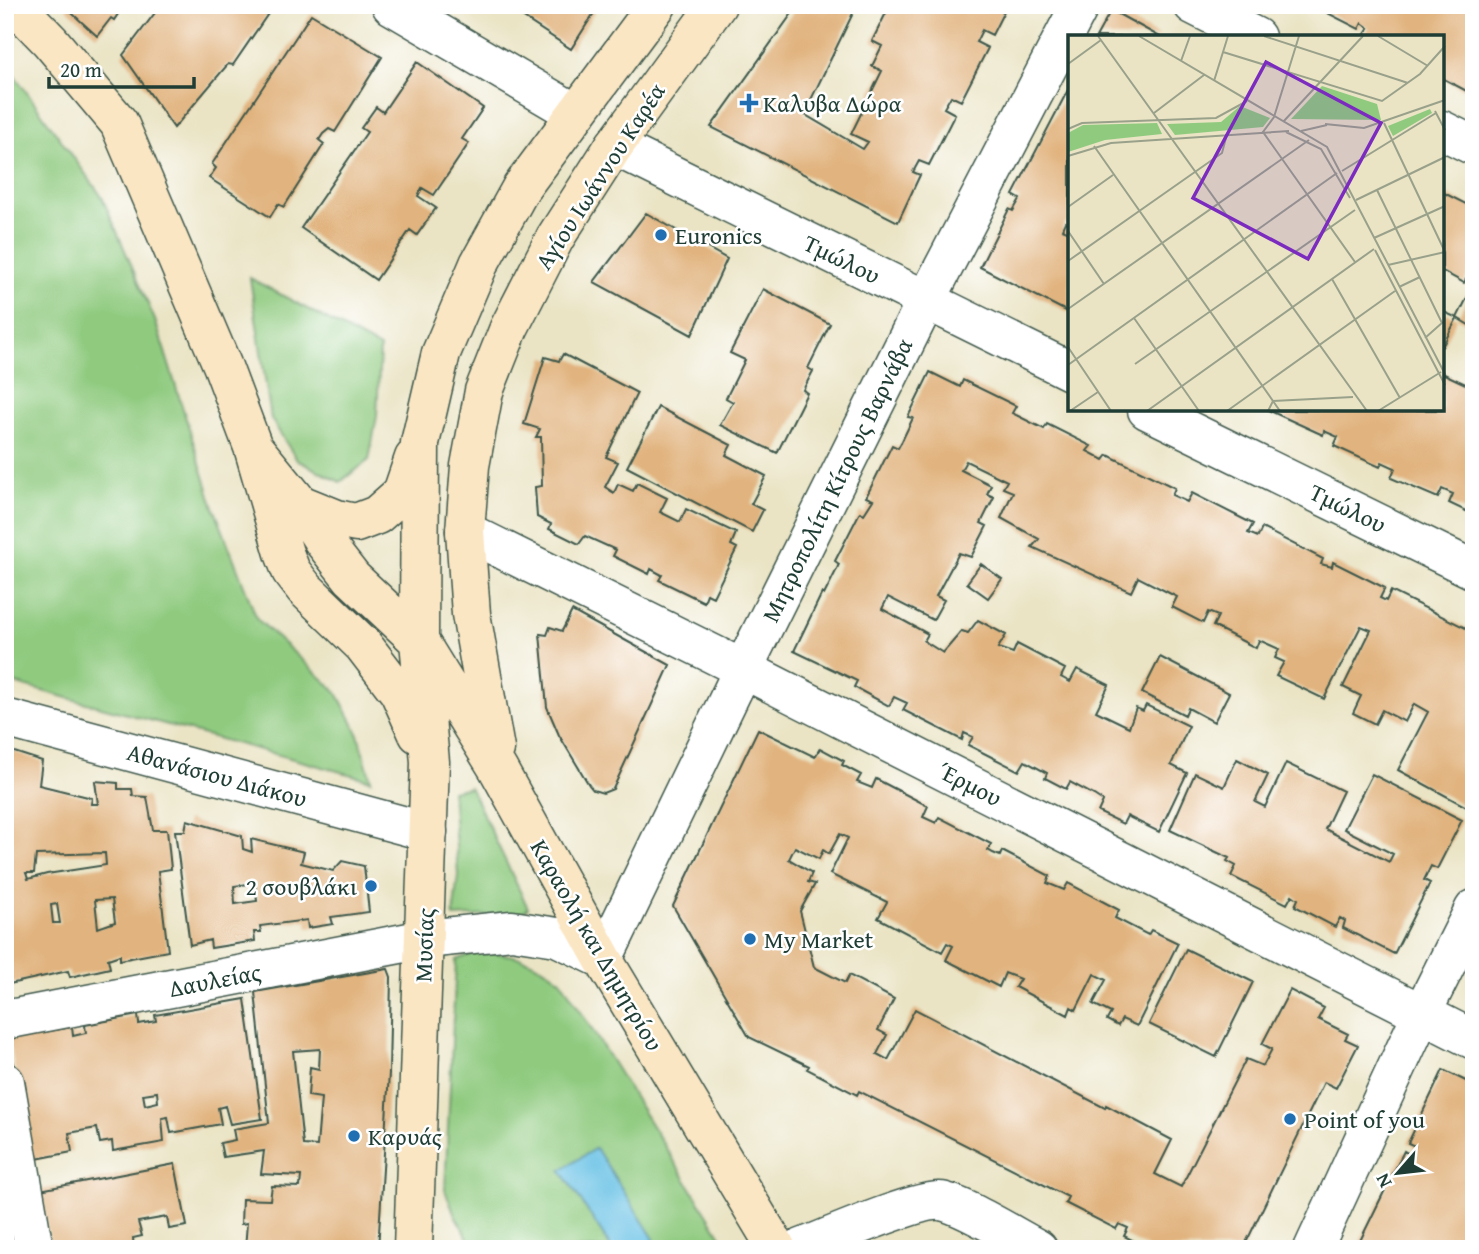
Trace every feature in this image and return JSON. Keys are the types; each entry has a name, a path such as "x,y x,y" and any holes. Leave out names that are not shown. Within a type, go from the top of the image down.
{"street":[{"path":"15,5 50,41 118,123 213,344 253,447 291,571 363,645 399,692 430,762"},
{"path":"391,5 576,113"},
{"name":"Αγίου Ιωάννου Καρέα","path":"419,642 420,443 441,353 479,264 521,188 657,5"},
{"name":"Αγίου Ιωάννου Καρέα","path":"498,769 471,614 465,531 470,466 484,391 509,328 555,238 614,146 717,5"},
{"name":"Μητροπολίτη Κίτρους Βαρνάβα","path":"603,959 743,669 926,301 1080,5"},
{"path":"1193,5 1252,35"},
{"path":"1444,131 1474,146"},
{"name":"Τμώλου","path":"614,146 1068,371"},
{"name":"Τμώλου","path":"1149,411 1474,570"},
{"path":"300,504 337,519 356,523 377,515 402,493 420,443"},
{"name":"Καραολή και Δημητρίου","path":"253,447 300,504 323,541 352,578 419,642 498,769 603,959 777,1249"},
{"name":"Έρμου","path":"465,531 1474,1040"},
{"name":"Μυσίας","path":"418,1243 430,762 419,642"},
{"name":"Αθανάσιου Διάκου","path":"5,718 428,832"},
{"path":"1313,1249 1421,1015 1474,909"},
{"name":"Δαυλείας","path":"5,1020 425,939 512,930 556,937 603,959"},
{"path":"5,1082 34,1249"},
{"path":"799,1249 909,1208 940,1201 967,1211 1038,1249"}],"green space":[{"path":"5,62 102,197 155,320 213,505 257,619 336,691 357,731 371,780 5,681"},
{"path":"250,278 380,348 377,416 369,460 340,482 297,460 271,419"},
{"path":"470,787 528,908 521,914 453,917 458,875 452,791"},
{"path":"478,952 522,959 561,980 729,1249 474,1249 445,1190 456,960"}],"water":[{"path":"596,1148 654,1239 639,1249 612,1249 561,1170"}],"building":[{"path":"63,5 124,5 114,20 111,18 97,36"},
{"path":"161,5 274,5 233,65 228,64 174,128 123,55"},
{"path":"504,5 599,5 571,49"},
{"path":"798,5 857,5 804,114 863,149 868,142 851,134 882,71 872,66 882,46 872,41 890,5 1007,5 992,35 982,30 976,42 988,48 961,101 951,96 944,108 955,114 929,165 919,161 913,172 920,175 898,222 711,127"},
{"path":"1302,5 1474,5 1474,95 1444,79 1444,35 1367,35 1365,34 1369,28 1362,23 1359,29 1314,6 1312,10"},
{"path":"1111,10 1156,35 1097,35"},
{"path":"311,14 382,57 335,132 329,129 319,140 324,144 284,207 278,204 270,217 209,178 216,168 212,164"},
{"path":"417,62 483,108 462,139 469,143 434,195 422,188 418,196 436,208 417,235 410,230 376,280 301,228 367,132 361,128 376,107 383,112"},
{"path":"1068,90 1068,223 1065,222 1062,229 1068,231 1068,312 980,267 1009,209 1013,211 1020,199 1013,195"},
{"path":"1444,193 1474,208 1474,263 1464,283 1444,272"},
{"path":"646,213 727,259 692,335 594,282"},
{"path":"1474,284 1474,328 1457,318"},
{"path":"763,289 830,324 808,368 813,371 803,390 807,393 777,453 720,425 733,402 726,398 745,360 730,353"},
{"path":"1444,312 1457,318 1444,343"},
{"path":"563,354 637,393 606,457 618,462 605,487 614,493 618,484 633,491 637,483 667,498 660,512 680,522 686,509 736,533 731,545 737,548 713,597 707,594 704,602 659,580 662,575 651,569 649,574 613,556 616,550 585,536 579,544 549,529 551,524 537,517 535,487 542,486 541,437 536,437 540,429 524,424 545,357 559,361"},
{"path":"930,372 960,387 963,380 1016,406 1012,413 1044,429 1047,424 1091,446 1087,451 1104,460 1108,455 1175,488 1172,495 1187,502 1192,493 1253,524 1248,533 1258,537 1262,528 1323,559 1321,564 1332,567 1333,562 1385,588 1380,598 1386,601 1391,591 1474,632 1474,811 1398,770 1428,712 1414,704 1405,722 1382,710 1375,724 1353,713 1361,696 1343,687 1371,630 1361,626 1324,699 1276,676 1284,662 1275,658 1279,649 1259,640 1256,648 1213,626 1218,616 1208,612 1203,623 1172,607 1177,597 1138,577 1131,592 1032,547 1039,539 1001,518 1013,492 1003,488 1007,481 966,461 961,470 991,485 987,494 994,497 981,523 987,526 971,557 959,553 936,596 944,600 933,620 888,597 882,609 928,634 924,641 943,653 962,631 968,633 978,620 1006,635 998,648 1013,653 1017,644 1065,669 1061,677 1070,682 1077,669 1109,685 1096,711 1129,727 1136,708 1143,711 1146,705 1189,726 1171,765 1187,773 1159,832 1127,816 1123,824 1098,812 1103,801 1070,782 1066,789 1045,778 1047,773 1025,761 1019,771 968,745 973,737 964,733 962,740 903,710 907,703 894,697 889,706 854,687 857,681 794,651 822,593 824,595 836,571 839,564 835,561 860,512 864,514 873,500 866,497 892,445 898,448 902,441 913,418 908,417"},
{"path":"1444,374 1474,388 1474,515 1449,503 1453,494 1442,489 1438,498 1391,478 1395,468 1382,462 1380,467 1334,446 1338,437 1324,431 1323,435 1270,411 1444,411"},
{"path":"658,407 731,445 726,455 766,476 751,504 763,510 752,532 627,467"},
{"path":"981,564 1002,579 988,598 967,583"},
{"path":"572,611 670,665 613,789 603,793 593,790 589,785 559,735 547,707 540,634 547,635 550,627 562,631"},
{"path":"1160,657 1229,693 1214,722 1188,708 1185,715 1142,693"},
{"path":"758,729 815,757 820,748 844,761 842,765 861,775 857,782 872,788 876,779 928,806 923,817 936,823 939,817 991,844 988,850 993,853 1000,856 1002,851 1050,876 1047,883 1064,890 1068,883 1119,910 1115,918 1148,935 1151,930 1178,943 1137,1026 1122,1019 1118,1026 1107,1020 1111,1013 1093,1004 1106,980 1094,974 1076,1010 1071,1007 1068,1015 1015,987 1020,979 1005,973 999,987 946,960 953,946 947,943 942,952 878,918 887,902 830,874 848,838 840,834 829,854 823,850 819,859 795,847 789,859 812,873 808,882 815,884 800,911 814,967 845,983 849,975 894,999 878,1030 887,1035 877,1054 888,1060 915,1009 1172,1140 1155,1174 1181,1187 1246,1059 1263,1066 1272,1049 1262,1044 1290,990 1324,1008 1318,1019 1348,1034 1345,1039 1358,1045 1336,1088 1324,1082 1243,1249 1150,1249 1124,1236 1128,1228 1119,1224 1116,1229 1065,1203 1068,1197 859,1091 857,1095 807,1069 809,1066 749,1037 673,906"},
{"path":"5,749 42,761 39,785 92,798 91,804 98,804 95,781 118,783 118,789 132,789 133,796 147,797 153,830 167,830 171,869 158,871 168,951 120,960 120,955 108,959 110,968 70,977 68,971 5,985","holes":["105,853 106,865 28,879 26,873 34,873 36,855","112,899 115,922 98,928 95,900","57,904 60,923 53,923 51,905"]},
{"path":"1237,759 1268,775 1255,802 1265,807 1286,763 1343,791 1325,829 1389,862 1393,854 1344,829 1372,774 1462,820 1437,869 1431,866 1424,880 1430,883 1394,954 1343,928 1345,921 1340,918 1335,927 1295,906 1298,899 1292,895 1287,904 1231,876 1236,866 1227,861 1229,858 1170,830 1195,773 1224,787"},
{"path":"187,820 242,836 243,849 252,852 251,839 304,852 301,863 333,871 342,861 364,866 369,912 331,917 333,924 308,928 307,920 260,926 261,932 254,932 255,941 211,948 210,940 190,945 175,831 185,831","holes":["255,883 257,901 235,904 234,886"]},
{"path":"1186,949 1253,982 1216,1057 1149,1024"},
{"path":"388,969 391,977 389,1073 378,1249 245,1249 247,1223 241,1224 242,1199 270,1200 272,1186 300,1187 301,1176 261,1174 264,1151 223,1157 220,1143 235,1140 233,1129 269,1123 255,992","holes":["320,1049 319,1069 310,1067 308,1096 321,1098 317,1146 303,1145 293,1051"]},
{"path":"245,999 262,1119 230,1124 225,1106 218,1108 221,1124 171,1133 168,1117 162,1118 164,1142 113,1151 112,1141 100,1143 97,1128 69,1133 72,1152 31,1160 9,1038 72,1027 73,1036 86,1033 85,1025 138,1015 139,1024 156,1021 155,1015","holes":["157,1092 158,1102 145,1105 143,1094"]},
{"path":"1443,1070 1474,1085 1474,1173 1472,1172 1467,1183 1474,1186 1474,1213 1471,1219 1474,1220 1474,1249 1356,1249 1404,1151 1411,1155 1415,1146 1408,1143"},
{"path":"175,1164 187,1226 169,1229 167,1217 138,1222 142,1236 133,1238 134,1249 51,1249 40,1190"}],"place":[{"name":"Καλυβα Δώρα","path":"749,103"},
{"name":"Euronics","path":"661,235"},
{"name":"2 σουβλάκι","path":"371,886"},
{"name":"My Market","path":"750,939"},
{"name":"Point of you","path":"1290,1119"},
{"name":"Καρυάς","path":"354,1136"}]}
